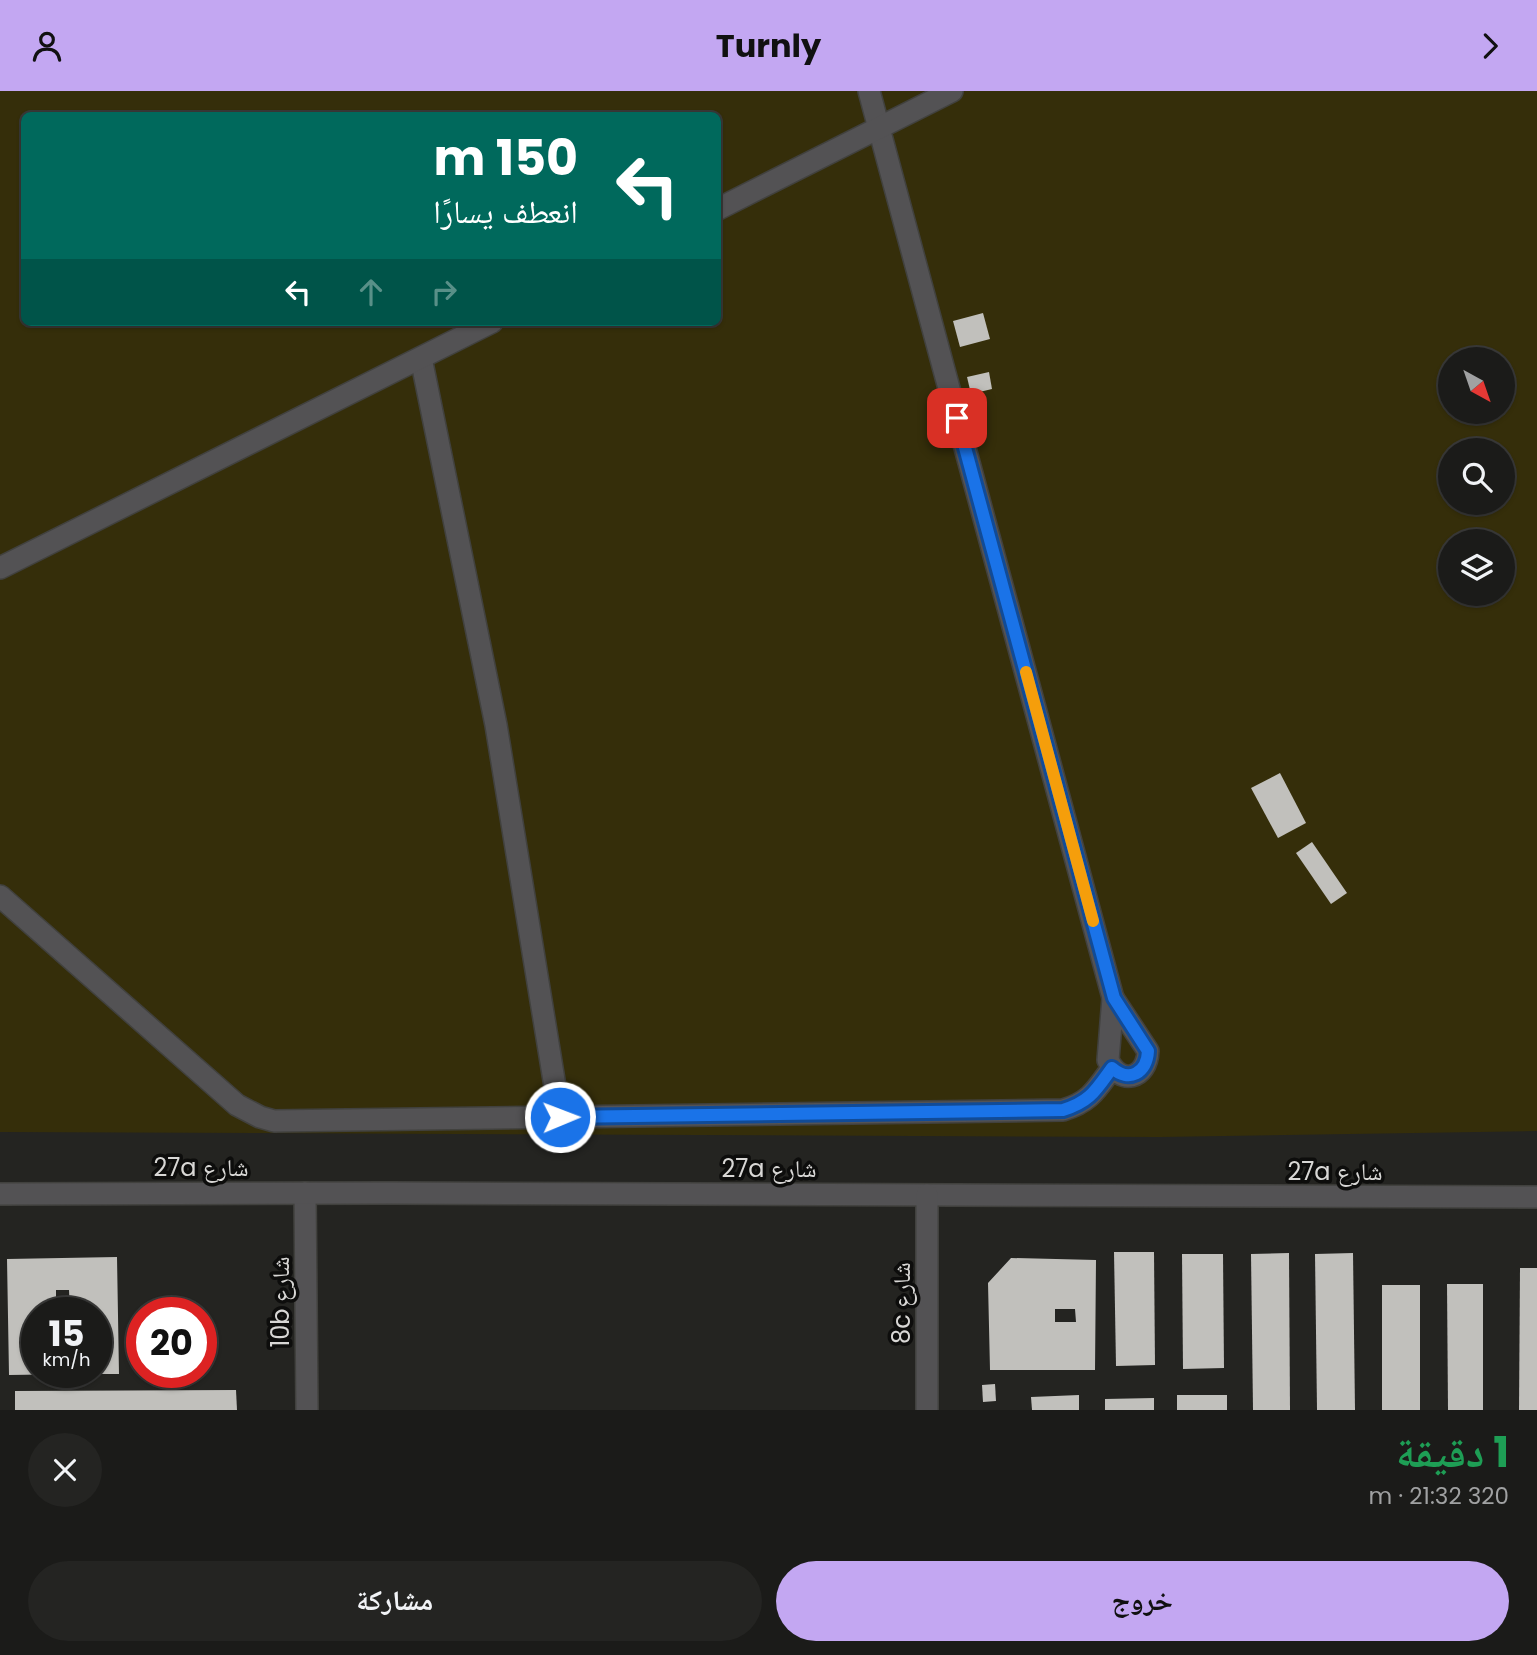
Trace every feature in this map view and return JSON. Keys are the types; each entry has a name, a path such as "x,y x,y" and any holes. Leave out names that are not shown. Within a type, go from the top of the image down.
{"street":[{"path":"869,91 1114,998 1148,1051 1148,1061 1137,1075 1119,1074 1108,1060 1114,998"},
{"path":"721,207 951,91"},
{"path":"0,568 484,326"},
{"path":"421,358 496,725 560,1117"},
{"path":"0,896 237,1105 274,1121 1063,1110 1086,1101 1112,1068"},
{"name":"27a شارع","path":"0,1193 1537,1197"},
{"name":"10b شارع","path":"305,1193 307,1410"},
{"name":"8c شارع","path":"927,1410 928,1195"}],"shaded area":[{"path":"0,91 1537,91 1537,1131 1160,1137 0,1132"}],"building":[{"path":"983,313 990,339 960,347 953,321"},
{"path":"989,372 992,389 971,394 967,377"},
{"path":"1280,773 1306,823 1278,838 1251,788"},
{"path":"1312,842 1347,893 1331,904 1296,853"},
{"path":"1114,1252 1154,1252 1155,1365 1116,1366"},
{"path":"1289,1253 1290,1410 1253,1410 1251,1254"},
{"path":"1353,1253 1355,1410 1317,1410 1315,1254"},
{"path":"1182,1254 1223,1254 1224,1368 1183,1369"},
{"path":"117,1257 119,1374 112,1374 112,1297 69,1297 69,1290 56,1290 56,1297 21,1297 21,1375 9,1375 7,1259"},
{"path":"1011,1258 1096,1260 1095,1370 990,1370 988,1283","holes":["1055,1309 1075,1309 1076,1322 1055,1322"]},
{"path":"1520,1268 1537,1268 1537,1410 1519,1410"},
{"path":"1447,1284 1483,1284 1483,1410 1448,1410"},
{"path":"1382,1285 1420,1285 1420,1410 1382,1410"},
{"path":"995,1384 996,1401 983,1402 982,1385"},
{"path":"236,1390 237,1410 15,1410 15,1391"},
{"path":"1079,1395 1079,1410 1032,1410 1031,1397"},
{"path":"1177,1395 1227,1395 1227,1410 1177,1410"},
{"path":"1154,1398 1154,1410 1105,1410 1105,1399"}],"slow traffic":[{"path":"1026,672 1093,921"}],"route":[{"path":"560,1117 1063,1110 1086,1101 1112,1068 1119,1074 1128,1076 1137,1075 1144,1069 1148,1061 1148,1051 1114,998 957,418"}]}
